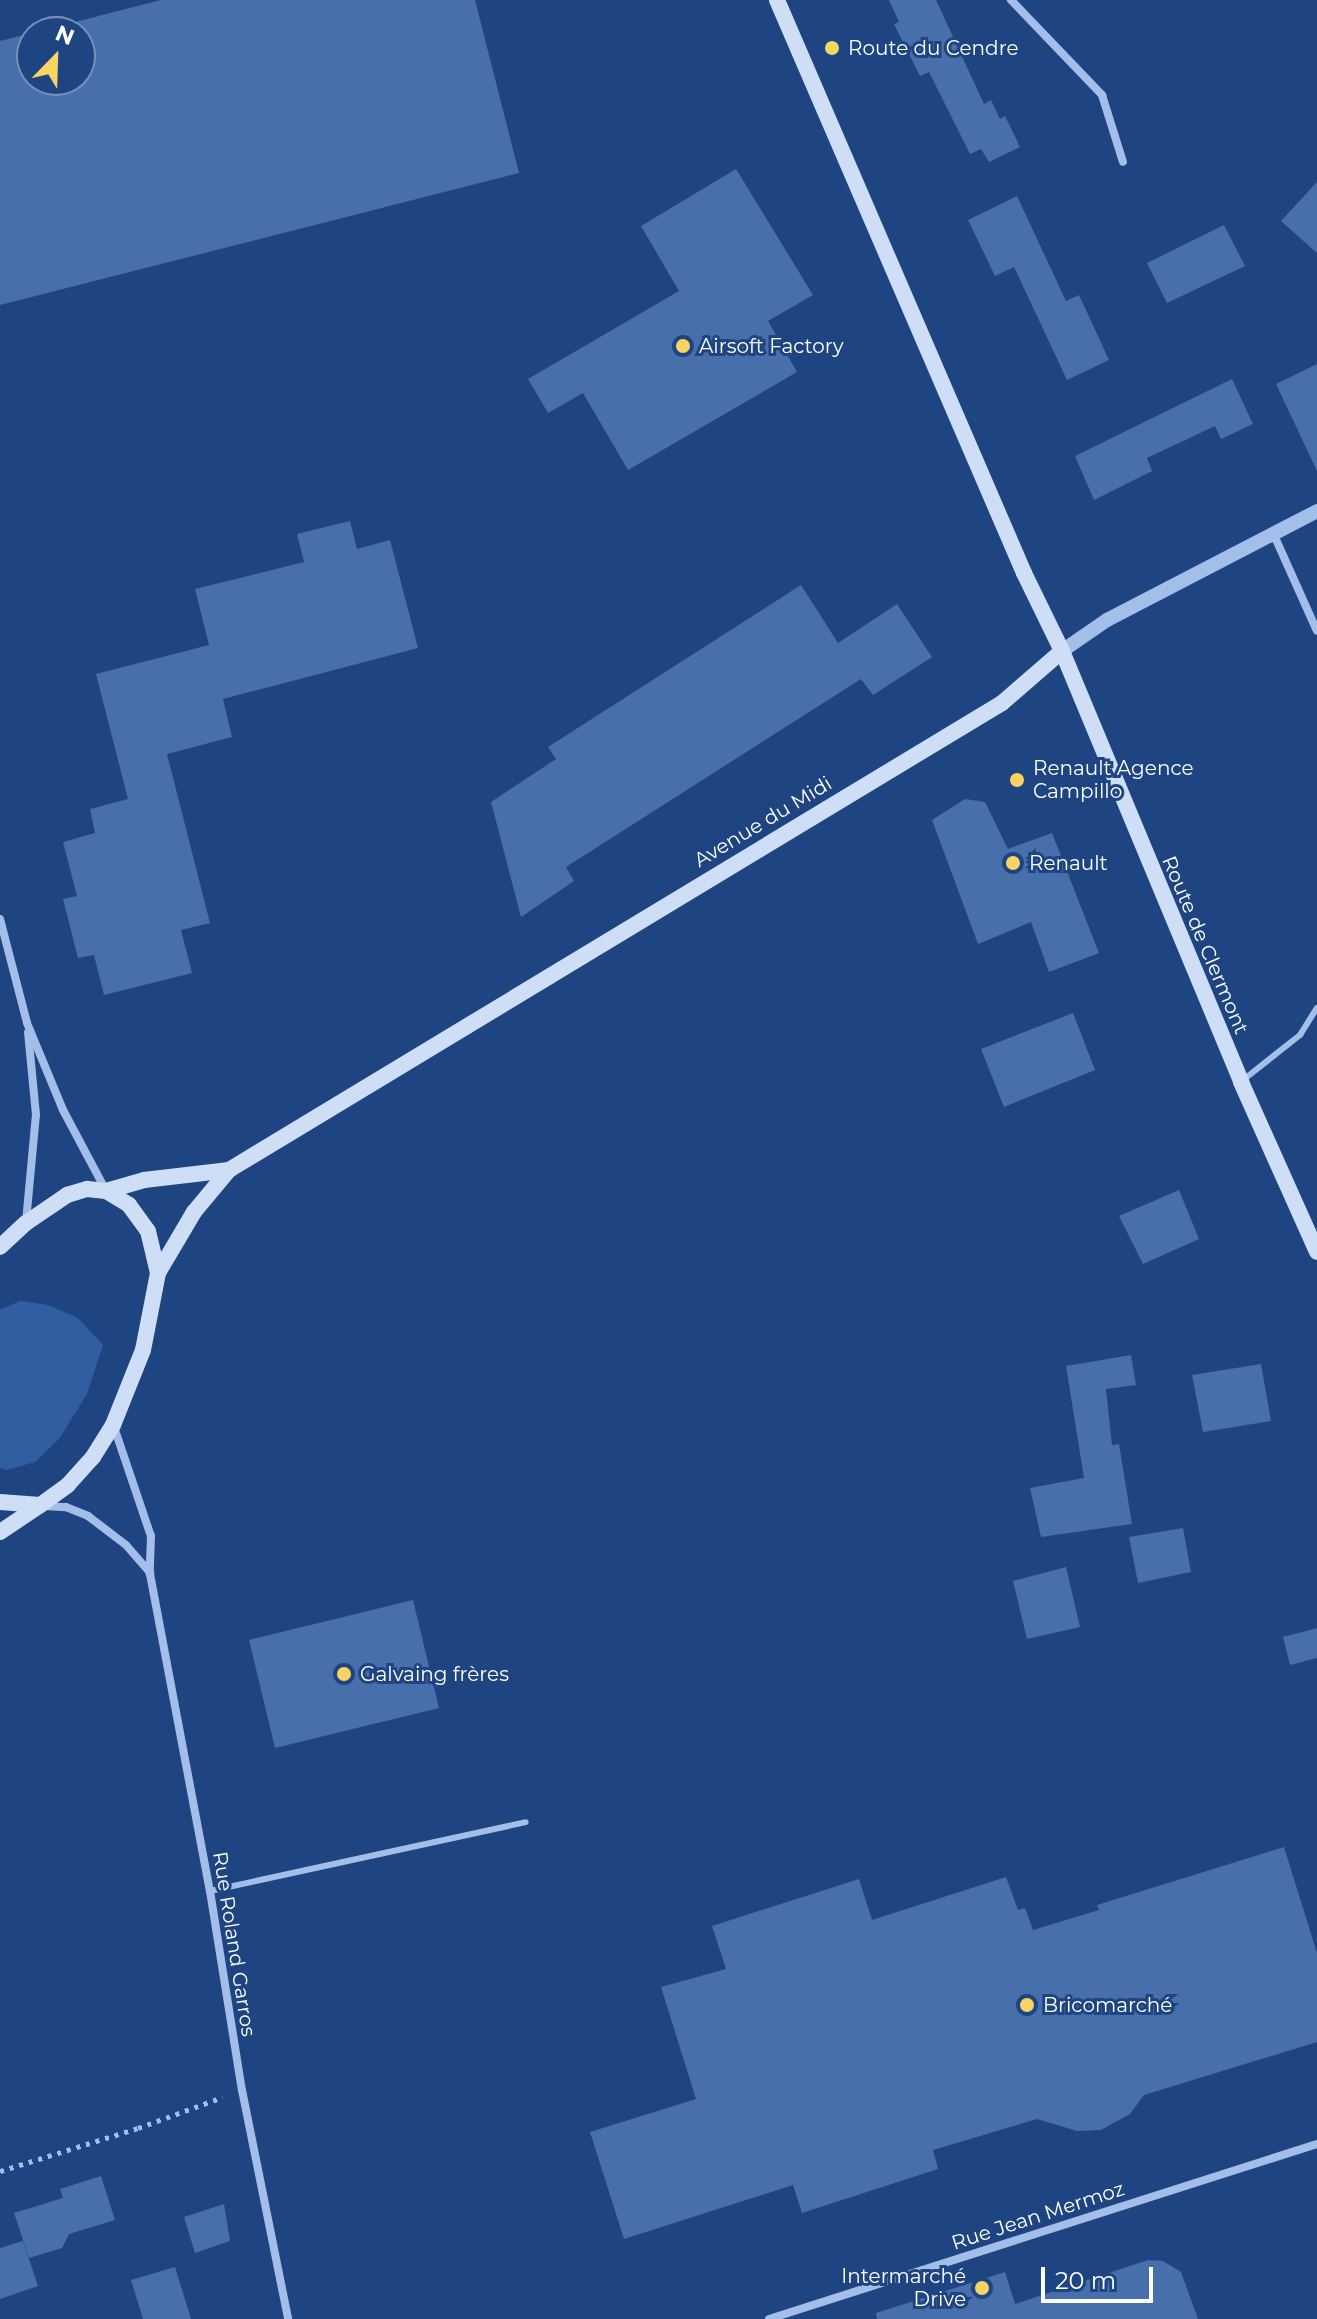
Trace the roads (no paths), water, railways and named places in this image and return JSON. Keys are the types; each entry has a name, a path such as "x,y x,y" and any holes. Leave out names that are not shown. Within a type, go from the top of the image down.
{"main road":[{"path":"777,0 1024,573 1062,651"},
{"name":"Route de Clermont","path":"1062,651 1241,1082 1317,1252"},
{"name":"Avenue du Midi","path":"158,1273 194,1212 229,1170 1002,703 1062,651"},
{"name":"Avenue du Midi","path":"0,1247 26,1223 67,1195 87,1189 106,1191 144,1180 229,1170"},
{"path":"0,1532 68,1485 93,1457 113,1425 143,1350 158,1273 148,1231 129,1205 106,1191"},
{"path":"0,1502 40,1505"}],"street":[{"path":"1011,0 1102,95 1123,162"},
{"name":"Avenue du Midi","path":"1062,651 1107,620 1317,511"},
{"path":"1273,533 1317,631"},
{"path":"0,919 27,1023 63,1110 106,1191"},
{"path":"26,1223 36,1115 27,1023"},
{"name":"Rue Roland Garros","path":"113,1425 151,1536 150,1574 210,1891 242,2090 288,2319"},
{"name":"Rue Roland Garros","path":"40,1505 66,1507 88,1516 126,1545 150,1574"},
{"name":"Rue Jean Mermoz","path":"769,2319 1317,2144"}],"lane":[{"path":"1241,1082 1300,1035 1317,1008"},
{"path":"210,1891 526,1822"}],"place":[{"name":"Route du Cendre","path":"832,48"},
{"name":"Airsoft Factory","path":"683,346"},
{"name":"Renault Agence Campillo","path":"1017,780"},
{"name":"Renault","path":"1013,863"},
{"name":"Galvaing frères","path":"344,1674"},
{"name":"Bricomarché","path":"1027,2005"},
{"name":"Intermarché Drive","path":"982,2288"}]}
